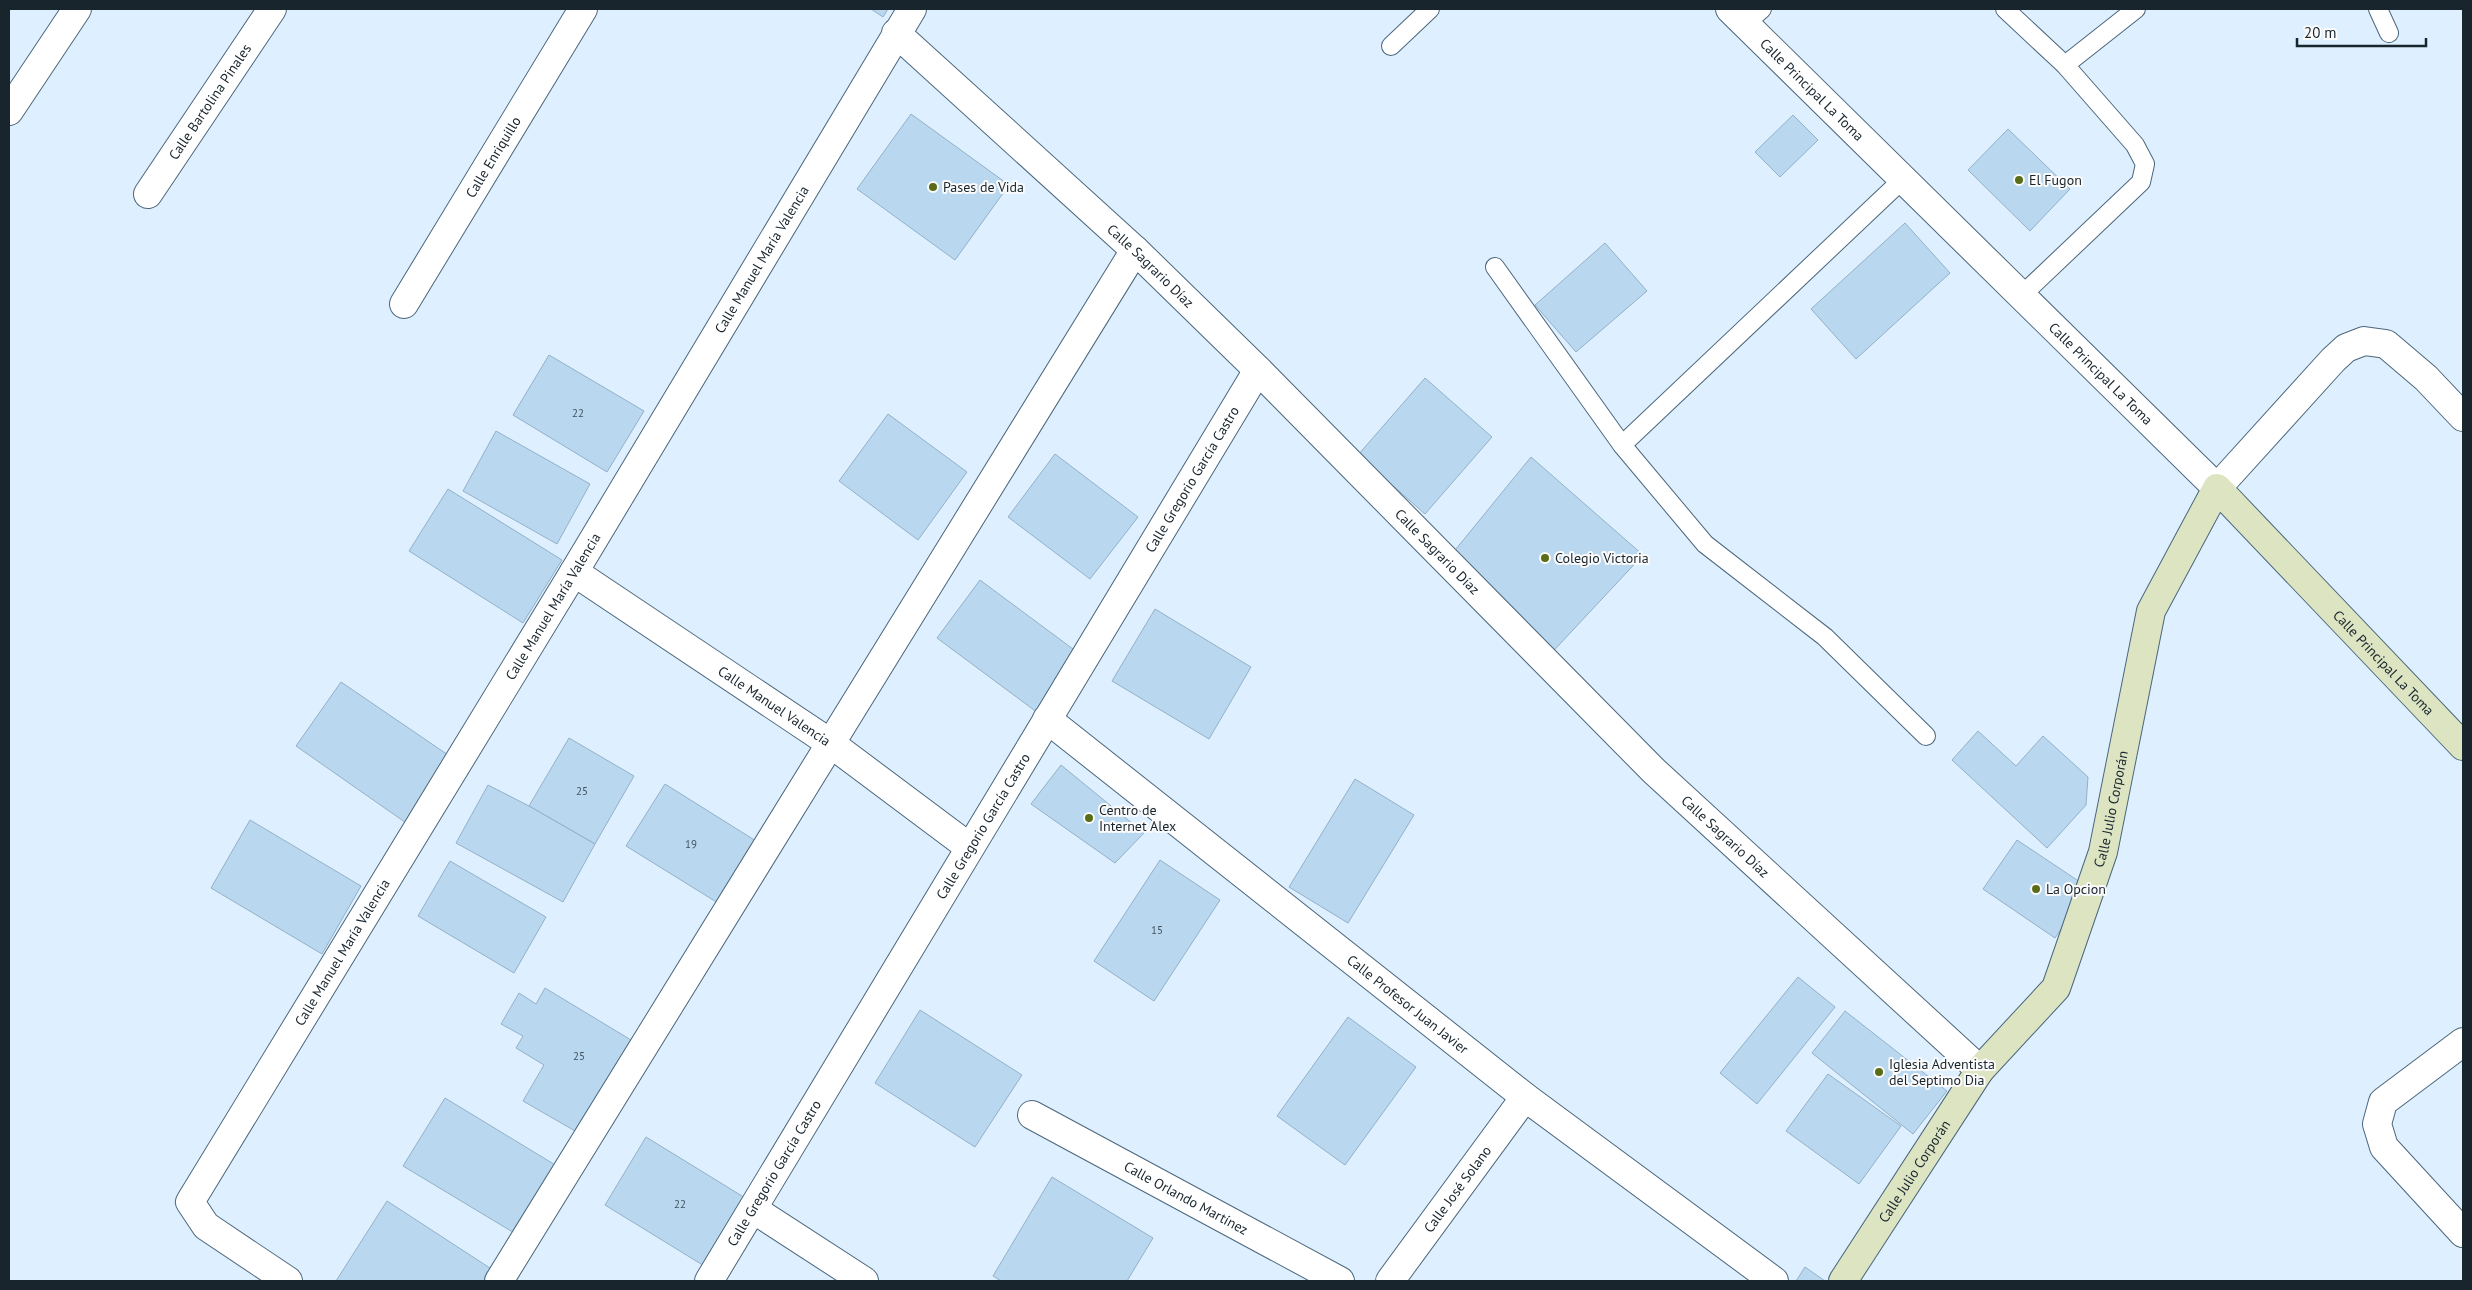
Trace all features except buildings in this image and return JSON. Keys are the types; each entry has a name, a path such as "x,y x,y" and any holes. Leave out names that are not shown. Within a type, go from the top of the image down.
{"street":[{"path":"9,111 77,9"},
{"name":"Calle Bartolina Pinales","path":"148,194 272,9"},
{"name":"Calle Enriquillo","path":"404,304 583,9"},
{"name":"Calle Manuel María Valencia","path":"288,1281 206,1226 190,1202 574,572 912,9"},
{"name":"Calle Principal La Toma","path":"1746,14 1902,180 2217,488 2463,746"},
{"name":"Calle Sagrario Díaz","path":"896,33 1135,250 1258,370 1654,771 1980,1070"},
{"path":"498,1281 1135,250"},
{"path":"2217,488 2333,360 2346,348 2364,341 2386,344 2426,378 2463,417"},
{"name":"Calle Gregorio García Castro","path":"709,1281 1258,370"},
{"name":"Calle Julio Corporán","path":"1843,1281 1980,1070 2056,988 2103,852 2151,611 2217,488"},
{"name":"Calle Manuel Valencia","path":"574,572 830,743 969,847"},
{"name":"Calle Profesor Juan Javier","path":"1047,719 1525,1097 1774,1281"},
{"path":"2463,1042 2383,1102 2377,1124 2384,1147 2463,1233"},
{"name":"Calle José Solano","path":"1390,1281 1525,1097"},
{"name":"Calle Orlando Martínez","path":"1032,1115 1340,1281"},
{"path":"753,1210 864,1281"}],"lane":[{"path":"1391,46 1430,9"},
{"path":"2005,9 2064,64 2135,145 2145,164 2141,182 2022,296"},
{"path":"2064,64 2136,9"},
{"path":"2378,9 2389,33"},
{"path":"1622,445 1902,180"},
{"path":"1495,267 1622,445 1705,544 1824,637 1926,736"}],"place":[{"name":"El Fugon","path":"2019,180"},
{"name":"Pases de Vida","path":"933,187"},
{"name":"Colegio Victoria","path":"1545,558"},
{"name":"Centro de Internet Alex","path":"1089,818"},
{"name":"La Opcion","path":"2036,889"},
{"name":"Iglesia Adventista del Septimo Dia","path":"1879,1072"}]}
